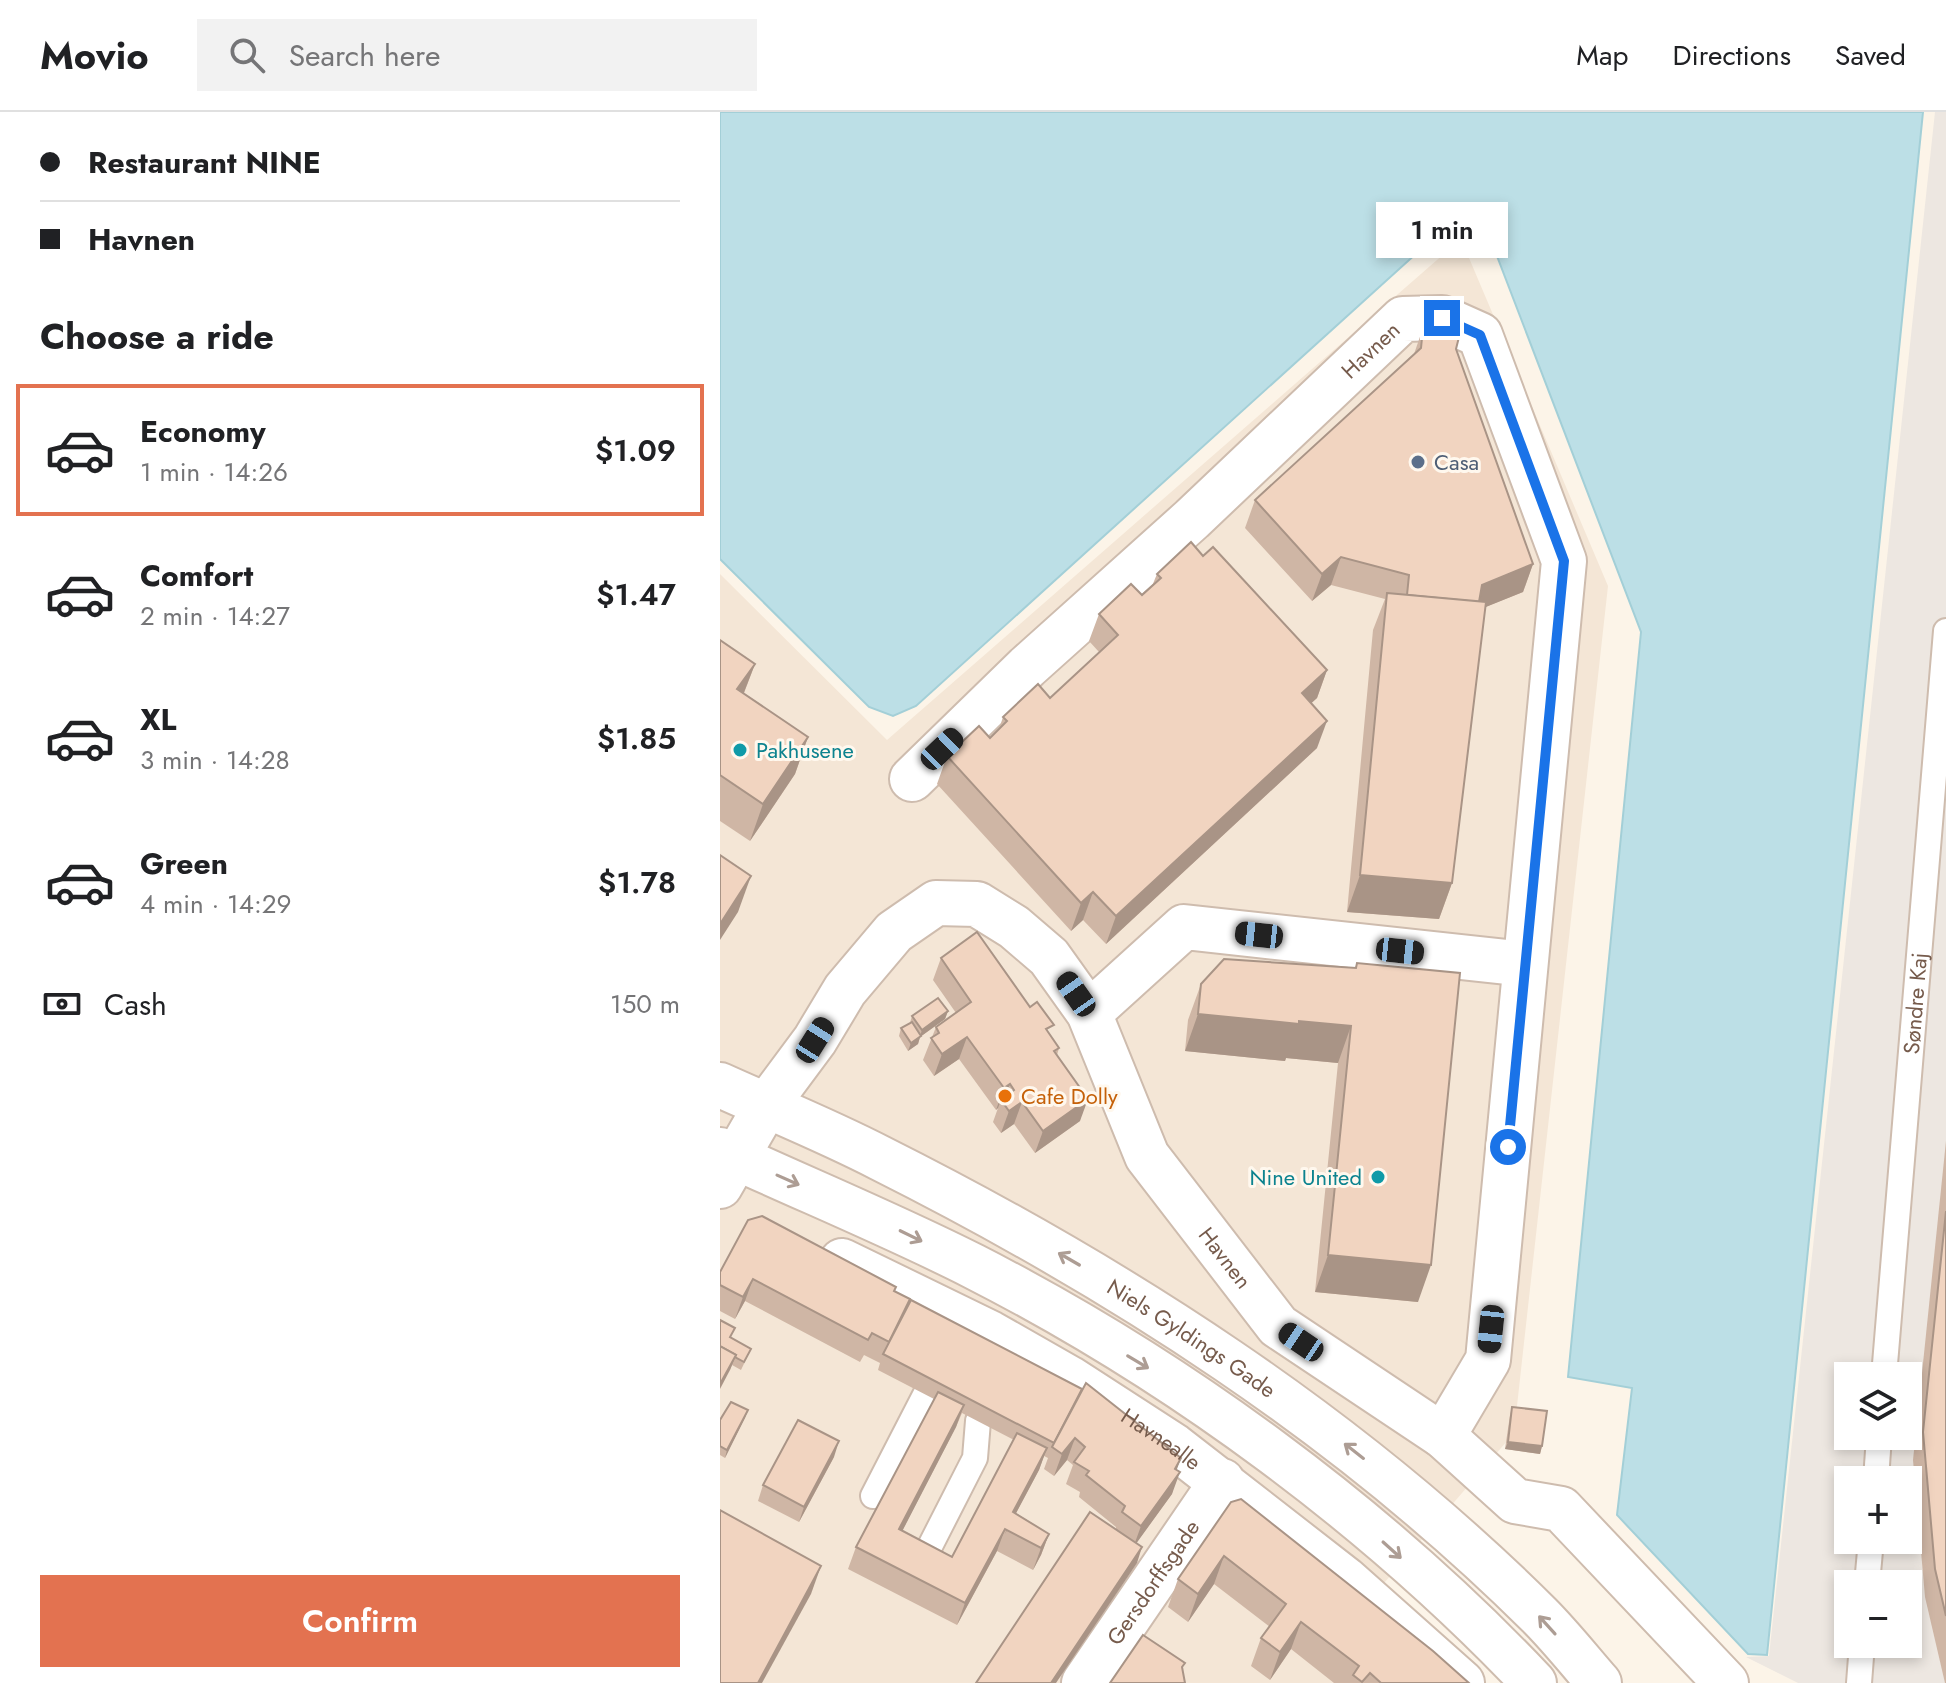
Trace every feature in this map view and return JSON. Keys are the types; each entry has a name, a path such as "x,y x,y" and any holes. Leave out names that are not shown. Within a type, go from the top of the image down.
{"street":[{"name":"Havnen","path":"912,779 1027,667 1192,519 1403,319 1442,318 1480,335 1564,561 1488,1360 1443,1436"},
{"name":"Havnen","path":"725,1164 815,1040 845,990 894,932 936,903 977,904 1014,927 1049,957 1089,1013 1147,1156 1278,1326 1443,1436 1515,1501 1561,1509 1726,1683"},
{"path":"1089,1013 1184,927 1525,964"},
{"name":"Niels Gyldings Gade","path":"720,1085 877,1156 1001,1221 1093,1273 1273,1392 1352,1449 1443,1527 1540,1616 1599,1683"},
{"path":"725,1164 841,1203 974,1267 1167,1379 1269,1451 1380,1539 1534,1683"},
{"name":"Havnealle","path":"821,1251 1010,1357 1082,1386 1174,1446 1345,1579 1462,1683"},
{"name":"Gersdorffsgade","path":"1084,1683 1222,1481"}],"lane":[{"name":"Søndre Kaj","path":"1885,1362 1946,631"},
{"path":"873,1496 925,1395"},
{"path":"925,1556 975,1458 978,1421"},
{"path":"1859,1683 1861,1658"}],"shaded area":[{"path":"1935,112 1946,112 1946,1683 1798,1683 1746,1657 1769,1656"},
{"path":"1461,239 1608,586 1514,1433 1365,1605 1453,1683 720,1683 720,574 887,740"}],"water":[{"path":"720,112 1923,112 1767,1655 1748,1654 1617,1515 1632,1388 1568,1377 1641,632 1487,230 1468,218 1450,223 916,706 893,716 869,707 720,559"}],"building":[{"path":"1442,315 1461,329 1456,349 1533,564 1482,585 1479,602 1407,595 1409,575 1341,557 1322,574 1255,500 1421,348 1423,328"},
{"path":"1191,542 1203,556 1213,547 1327,670 1302,693 1327,721 1116,916 1093,892 1081,903 947,756 979,726 990,738 1007,721 1003,717 1038,684 1050,698 1118,635 1099,614 1131,584 1142,595 1161,578 1157,574"},
{"path":"1387,593 1486,602 1452,883 1360,875"},
{"path":"720,640 755,664 737,689 808,737 763,804 720,775"},
{"path":"720,855 751,876 720,924"},
{"path":"977,932 1030,1007 1037,1002 1054,1025 1046,1029 1059,1048 1054,1051 1088,1099 1043,1131 1022,1102 1009,1111 1001,1100 1014,1090 1010,1084 1004,1088 967,1037 942,1054 931,1038 939,1033 936,1027 971,1002 941,958"},
{"name":"Nine United","path":"1224,959 1356,968 1357,963 1460,973 1431,1265 1328,1255 1351,1026 1198,1014 1201,984"},
{"path":"938,998 948,1011 922,1030 912,1016"},
{"path":"912,1022 921,1036 911,1043 901,1028"},
{"path":"1946,1211 1946,1616 1935,1569 1923,1432"},
{"path":"762,1216 896,1287 894,1291 910,1299 889,1342 872,1333 868,1340 753,1279 743,1297 720,1285 720,1272 748,1220"},
{"path":"911,1300 1082,1389 1054,1443 883,1354"},
{"path":"720,1320 735,1328 730,1337 751,1349 744,1362 720,1346"},
{"path":"720,1346 736,1355 720,1384"},
{"path":"1086,1383 1181,1458 1175,1469 1180,1472 1141,1526 1122,1512 1125,1506 1086,1475 1089,1471 1074,1462 1085,1447 1075,1438 1062,1454 1052,1447"},
{"path":"938,1392 964,1405 899,1529 952,1557 1017,1433 1047,1448 1013,1512 1049,1534 1041,1548 1005,1529 965,1603 856,1547"},
{"path":"731,1402 748,1410 727,1450 720,1446 720,1420"},
{"path":"1512,1407 1547,1411 1542,1446 1508,1442"},
{"path":"798,1420 839,1441 804,1507 763,1485"},
{"path":"1241,1499 1469,1683 1381,1683 1370,1673 1362,1682 1353,1675 1359,1666 1301,1622 1280,1652 1261,1638 1286,1604 1224,1556 1198,1594 1178,1579 1231,1502"},
{"path":"720,1510 821,1566 758,1683 720,1683"},
{"path":"1090,1512 1142,1547 1051,1683 976,1683"},
{"path":"1143,1635 1185,1663 1182,1667 1185,1683 1110,1683"}],"place":[{"name":"Casa","path":"1418,462"},
{"name":"Pakhusene","path":"740,750"},
{"name":"Cafe Dolly","path":"1005,1096"},
{"name":"Nine United","path":"1378,1177"}],"route":[{"path":"1442,318 1480,335 1564,561 1508,1147"}]}
